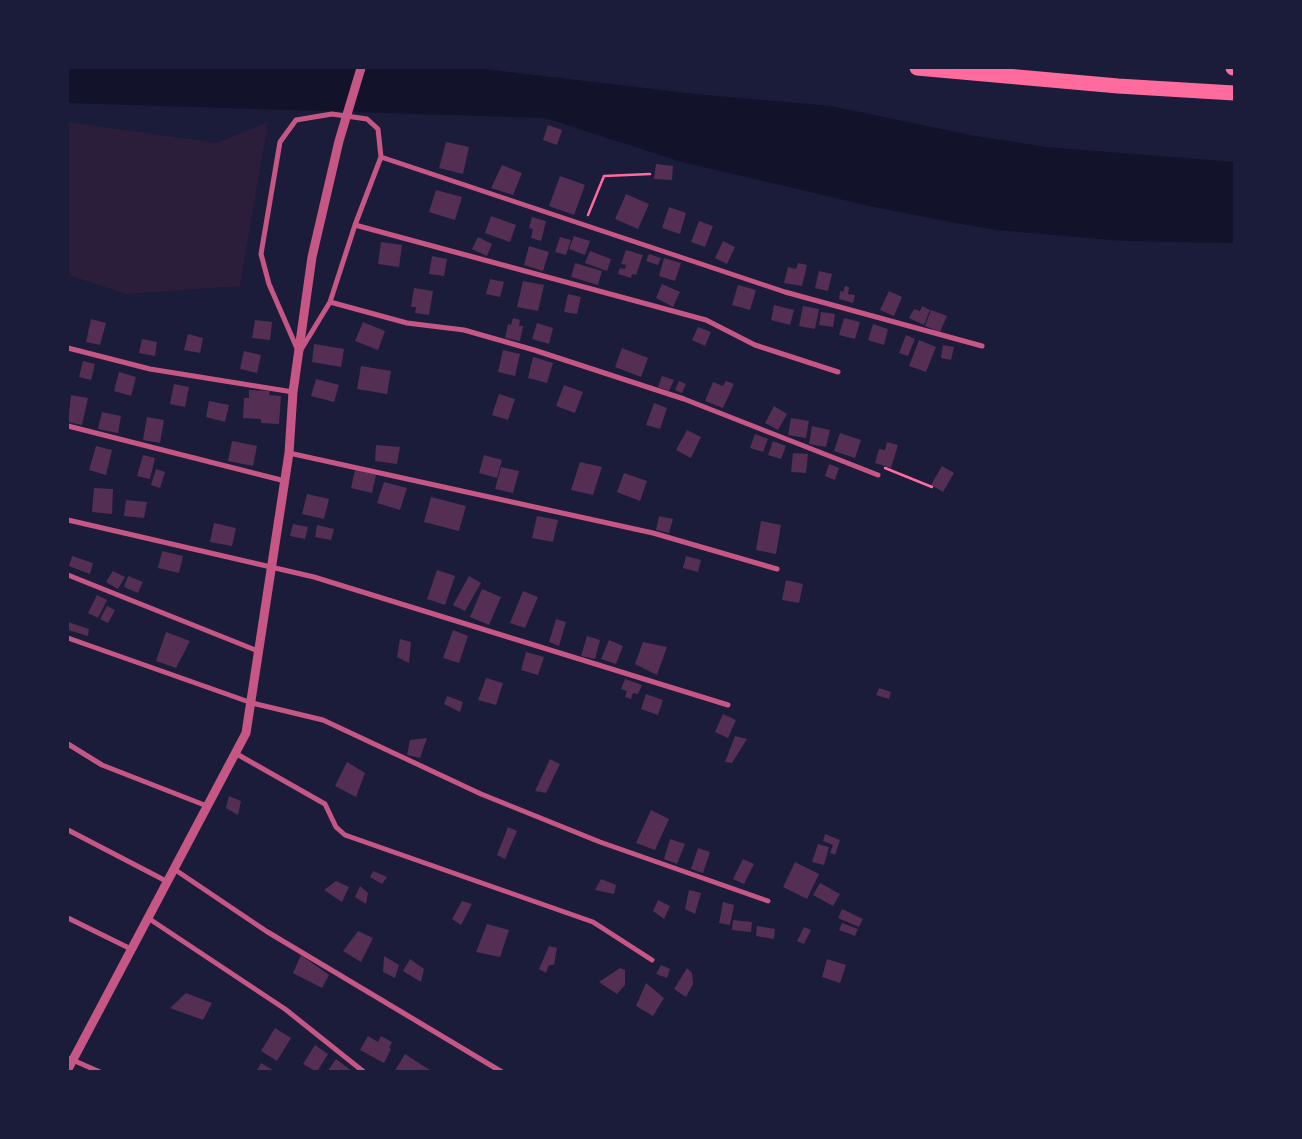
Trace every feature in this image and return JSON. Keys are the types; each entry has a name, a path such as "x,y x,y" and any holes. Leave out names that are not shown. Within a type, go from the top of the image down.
{"highway":[{"path":"917,68 1118,86 1234,93"}],"street":[{"path":"68,1069 70,1059 168,882 246,733 273,568 289,453 294,392 312,257 339,142 361,68"},
{"path":"332,114 367,118 378,129 381,157 355,225 330,302 299,353 269,284 261,254 280,142 296,120 332,114"},
{"path":"381,157 784,292 982,346"},
{"path":"355,225 706,320 755,344 838,372"},
{"path":"330,302 407,323 464,330 534,350 684,399 878,474"},
{"path":"68,348 150,369 294,392"},
{"path":"68,426 285,481"},
{"path":"289,453 653,533 777,569"},
{"path":"68,520 314,577 728,706"},
{"path":"68,575 258,651"},
{"path":"68,638 252,702 323,720 481,794 600,842 768,901"},
{"path":"68,744 102,765 207,806"},
{"path":"236,753 324,804 336,827 345,835 593,922 652,960"},
{"path":"68,830 168,882"},
{"path":"174,869 266,931 502,1072"},
{"path":"68,918 131,949"},
{"path":"148,918 285,1009 364,1072"},
{"path":"70,1059 100,1072"}],"path":[{"path":"584,226 604,176 650,174"},
{"path":"866,470 873,464 932,487"}],"shaded area":[{"path":"68,68 475,68 695,94 831,106 970,135 1046,147 1234,162 1234,243 1124,241 996,230 951,222 874,207 682,162 545,118 68,103"},
{"path":"68,122 217,143 268,122 240,286 126,294 68,275"}],"building":[{"path":"548,125 562,130 557,145 543,140"},
{"path":"446,142 469,147 463,174 439,168"},
{"path":"656,164 673,166 672,180 654,179"},
{"path":"502,165 522,173 513,195 491,188"},
{"path":"560,176 585,185 574,215 549,206"},
{"path":"436,190 462,197 455,220 429,212"},
{"path":"626,194 649,204 638,229 615,219"},
{"path":"669,207 686,213 680,234 662,228"},
{"path":"491,216 516,225 510,242 485,233"},
{"path":"532,217 546,221 541,241 531,238 533,229 529,228"},
{"path":"699,221 713,226 705,247 691,242"},
{"path":"574,236 590,241 585,255 569,249"},
{"path":"478,237 492,244 487,256 472,249"},
{"path":"560,237 571,240 566,255 555,252"},
{"path":"723,241 735,247 727,264 715,258"},
{"path":"381,242 402,245 399,267 378,264"},
{"path":"529,246 549,252 543,271 524,265"},
{"path":"626,250 643,255 636,275 632,274 631,278 618,274 620,268 625,269 626,265 621,264"},
{"path":"590,251 611,259 607,271 585,263"},
{"path":"649,254 661,258 658,265 646,261"},
{"path":"432,256 447,259 444,276 429,274"},
{"path":"664,258 681,263 675,281 659,276"},
{"path":"575,263 602,271 598,285 571,277"},
{"path":"798,263 807,265 802,286 784,283 788,267 796,269"},
{"path":"819,271 832,274 828,291 815,288"},
{"path":"490,279 504,282 500,297 486,294"},
{"path":"523,281 544,285 538,311 517,307"},
{"path":"662,284 680,292 673,307 656,298"},
{"path":"738,285 756,290 750,310 732,305"},
{"path":"845,286 849,287 848,294 855,295 853,303 839,299 840,291 843,292"},
{"path":"414,288 433,291 429,315 415,313 416,307 411,307"},
{"path":"889,291 902,297 894,316 880,310"},
{"path":"568,294 581,297 577,314 564,312"},
{"path":"774,305 794,310 790,325 771,320"},
{"path":"803,306 819,309 815,329 799,326"},
{"path":"922,306 930,310 924,325 909,318 914,309 920,311"},
{"path":"931,310 947,316 940,332 925,326"},
{"path":"821,312 835,314 833,327 819,325"},
{"path":"513,318 520,320 519,326 523,326 520,341 505,338 508,324 511,325"},
{"path":"844,318 860,322 855,339 839,335"},
{"path":"91,319 106,323 100,345 86,342"},
{"path":"255,320 272,322 270,340 252,338"},
{"path":"363,322 385,331 378,350 355,341"},
{"path":"537,323 553,328 549,344 532,339"},
{"path":"873,324 888,329 884,345 868,340"},
{"path":"698,327 711,332 705,346 692,340"},
{"path":"188,334 203,338 200,353 184,350"},
{"path":"906,335 915,339 908,356 899,353"},
{"path":"142,339 157,342 155,356 139,353"},
{"path":"919,340 936,347 926,372 909,366"},
{"path":"314,344 344,349 341,367 312,362"},
{"path":"943,345 954,347 951,360 941,358"},
{"path":"622,348 648,358 641,377 615,367"},
{"path":"503,350 520,354 515,376 498,372"},
{"path":"244,351 261,355 257,373 240,369"},
{"path":"533,357 553,363 547,383 528,378"},
{"path":"83,361 95,364 91,380 79,377"},
{"path":"361,366 391,371 387,394 357,389"},
{"path":"119,372 136,377 131,396 114,391"},
{"path":"662,376 674,380 669,391 658,387"},
{"path":"316,379 339,385 334,402 311,396"},
{"path":"679,381 686,384 682,393 675,390"},
{"path":"726,381 734,384 723,408 705,401 713,382 723,386"},
{"path":"174,384 189,387 185,407 170,404"},
{"path":"564,385 583,392 575,413 556,406"},
{"path":"249,390 270,391 269,395 281,396 279,424 261,423 261,419 243,418 244,398 249,398"},
{"path":"499,394 515,399 508,420 492,415"},
{"path":"71,395 88,398 82,425 68,422"},
{"path":"209,401 229,405 225,422 206,417"},
{"path":"654,403 667,408 660,429 646,425"},
{"path":"774,406 787,414 778,430 765,423"},
{"path":"102,412 121,416 118,433 98,429"},
{"path":"147,417 164,420 160,443 143,440"},
{"path":"791,418 809,421 806,438 788,435"},
{"path":"812,426 830,430 826,447 809,444"},
{"path":"687,430 701,437 691,458 676,450"},
{"path":"840,433 861,440 855,458 834,451"},
{"path":"755,434 768,439 763,452 750,448"},
{"path":"232,441 257,446 253,466 228,461"},
{"path":"773,441 786,446 781,459 768,455"},
{"path":"887,442 898,445 891,468 875,463 879,449 885,450"},
{"path":"376,445 400,447 397,464 375,461"},
{"path":"96,446 112,450 106,475 89,470"},
{"path":"793,453 808,454 806,473 791,472"},
{"path":"143,455 155,458 150,479 137,476"},
{"path":"484,455 502,460 497,478 479,473"},
{"path":"580,462 602,467 593,495 571,490"},
{"path":"829,464 839,468 835,480 825,476"},
{"path":"942,466 954,473 943,492 931,485"},
{"path":"501,467 519,471 513,493 495,489"},
{"path":"156,469 165,472 160,488 151,485"},
{"path":"355,470 376,475 372,493 351,488"},
{"path":"624,473 647,481 640,501 617,492"},
{"path":"384,482 407,488 400,510 377,503"},
{"path":"94,488 113,489 112,514 92,512"},
{"path":"307,494 329,499 324,519 302,514"},
{"path":"431,497 466,506 459,531 424,522"},
{"path":"126,500 147,502 144,518 124,516"},
{"path":"537,516 558,520 553,542 532,538"},
{"path":"659,516 673,519 669,533 656,530"},
{"path":"761,521 781,525 776,554 756,550"},
{"path":"214,523 236,528 232,546 210,542"},
{"path":"293,524 308,527 305,539 290,536"},
{"path":"317,525 334,529 331,540 315,537"},
{"path":"162,551 183,556 179,573 158,568"},
{"path":"72,556 93,563 90,574 69,566"},
{"path":"686,556 701,560 698,572 683,568"},
{"path":"437,570 455,576 445,605 427,599"},
{"path":"113,571 125,577 118,589 106,582"},
{"path":"128,576 143,582 138,593 124,587"},
{"path":"469,576 481,583 465,611 453,605"},
{"path":"786,580 803,584 799,603 782,600"},
{"path":"482,589 501,597 489,625 470,617"},
{"path":"523,591 538,597 525,628 510,623"},
{"path":"97,595 107,600 98,618 88,613"},
{"path":"107,606 115,610 108,623 100,619"},
{"path":"556,619 566,622 559,646 549,642"},
{"path":"68,622 89,629 88,636 68,630"},
{"path":"453,630 468,636 459,663 443,658"},
{"path":"166,632 190,641 176,668 156,661"},
{"path":"587,636 600,640 595,659 581,656"},
{"path":"400,639 411,642 409,663 397,657"},
{"path":"609,640 623,646 616,664 601,659"},
{"path":"643,642 667,647 657,675 635,664"},
{"path":"526,652 544,657 538,675 521,670"},
{"path":"486,678 503,683 496,705 478,700"},
{"path":"625,679 642,685 638,694 633,693 631,699 625,697 627,691 621,689"},
{"path":"879,688 891,692 889,699 876,695"},
{"path":"646,694 663,700 658,715 641,709"},
{"path":"447,696 463,702 460,712 444,704"},
{"path":"723,714 736,720 728,738 715,732"},
{"path":"735,736 747,739 732,763 725,762"},
{"path":"427,738 420,758 407,755 410,740"},
{"path":"550,759 560,764 546,793 535,791"},
{"path":"347,762 365,773 356,797 335,786"},
{"path":"229,796 241,801 238,815 226,808"},
{"path":"651,810 669,819 655,850 636,843"},
{"path":"508,827 517,831 505,859 497,855"},
{"path":"825,834 840,840 835,855 830,853 833,845 823,841"},
{"path":"670,839 685,844 677,864 664,859"},
{"path":"818,844 829,847 824,865 812,862"},
{"path":"698,848 710,852 703,873 691,869"},
{"path":"743,859 754,864 744,884 733,879"},
{"path":"795,862 819,874 807,899 783,887"},
{"path":"373,871 387,877 382,884 370,877"},
{"path":"601,879 616,885 614,894 595,890"},
{"path":"336,881 349,887 342,902 324,890"},
{"path":"820,883 840,894 833,906 813,895"},
{"path":"360,886 368,893 366,904 355,897"},
{"path":"689,890 701,893 695,914 685,909"},
{"path":"658,900 670,906 664,919 653,911"},
{"path":"462,901 472,904 461,925 452,919"},
{"path":"723,902 734,905 730,925 719,923"},
{"path":"842,909 863,919 859,927 838,918"},
{"path":"733,920 752,922 751,932 732,930"},
{"path":"842,923 858,929 855,936 839,930"},
{"path":"487,924 509,930 500,957 476,952"},
{"path":"757,926 775,929 774,939 756,936"},
{"path":"804,927 811,930 804,944 797,941"},
{"path":"358,931 373,938 361,962 343,951"},
{"path":"549,946 557,948 554,965 549,965 546,973 539,969"},
{"path":"301,955 329,975 322,988 293,973"},
{"path":"384,956 399,965 395,978 383,972"},
{"path":"410,959 424,969 421,982 403,971"},
{"path":"827,959 846,965 840,983 822,977"},
{"path":"661,965 670,969 667,978 656,974"},
{"path":"620,968 625,970 625,985 617,994 599,982"},
{"path":"687,968 692,973 693,984 686,997 674,989"},
{"path":"646,983 664,998 653,1016 636,1006"},
{"path":"186,993 212,1003 203,1020 170,1008"},
{"path":"275,1028 291,1038 277,1061 261,1051"},
{"path":"368,1036 378,1042 381,1036 392,1042 389,1048 391,1049 384,1063 360,1050"},
{"path":"315,1045 328,1054 317,1072 303,1064"},
{"path":"405,1054 433,1072 394,1072"},
{"path":"336,1059 353,1072 327,1072"},
{"path":"261,1063 276,1072 256,1072"}]}
